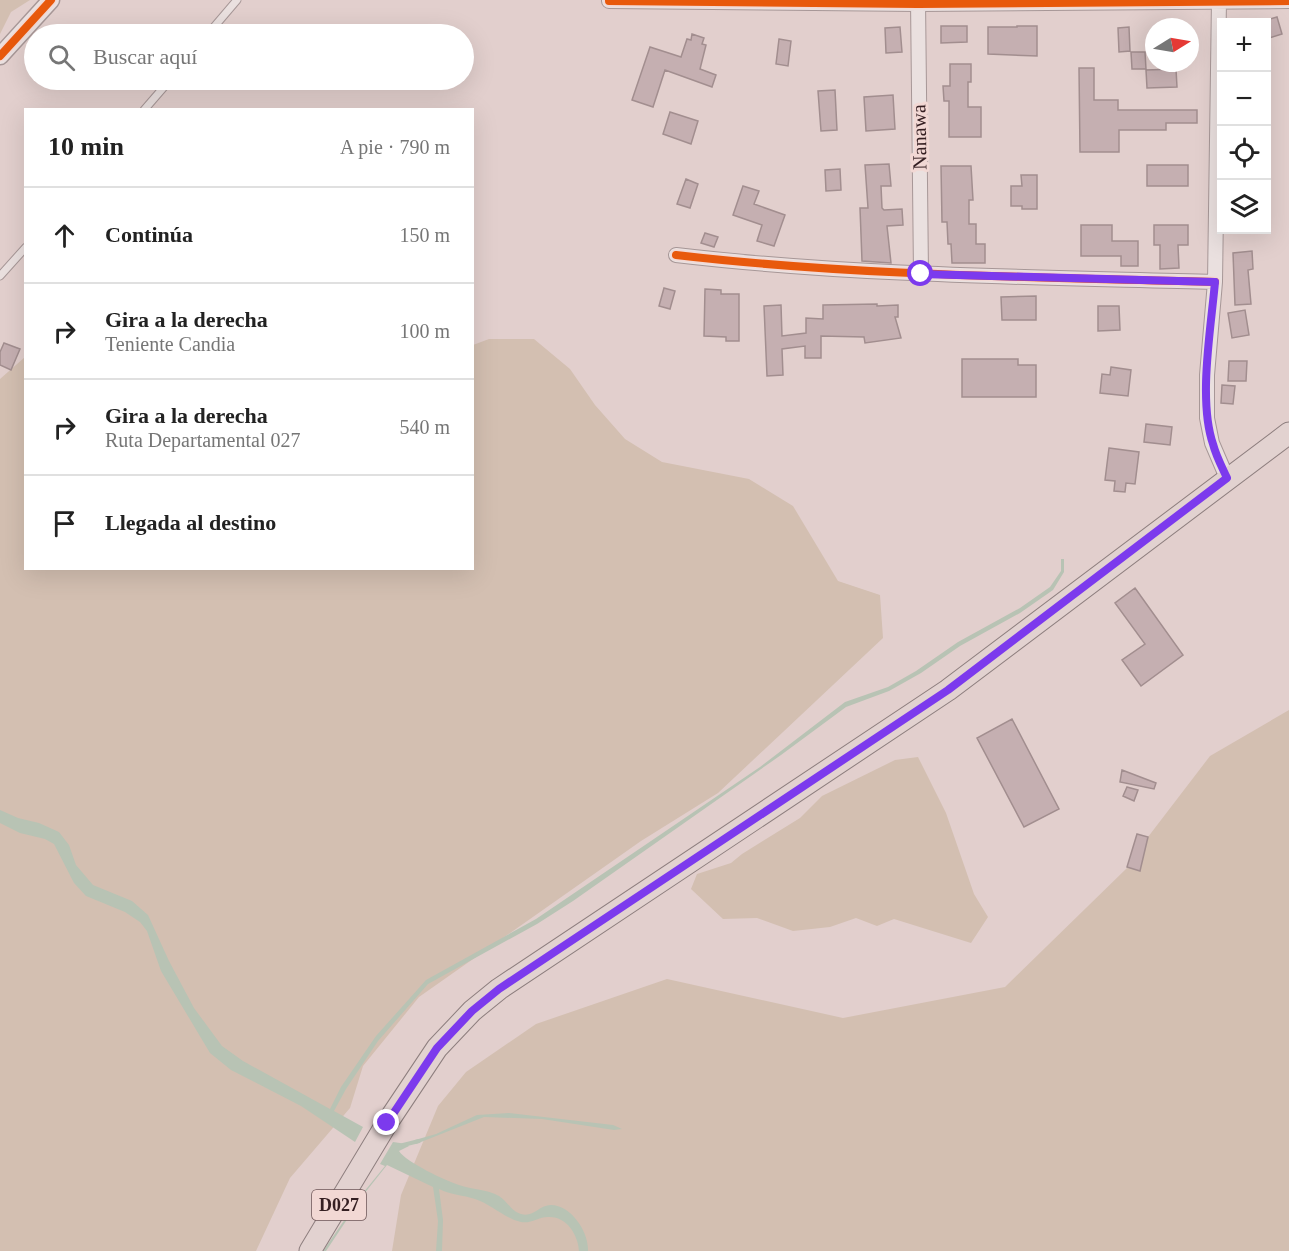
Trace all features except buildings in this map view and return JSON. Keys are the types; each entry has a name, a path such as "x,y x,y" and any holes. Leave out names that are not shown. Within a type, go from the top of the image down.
{"main road":[{"name":"D027","path":"310,1251 387,1123 437,1048 472,1011 499,989 948,690 1289,433"}],"street":[{"path":"29,24 51,0"},
{"path":"609,1 1289,2"},
{"path":"1219,1 1215,282 1207,375 1207,418 1212,443 1227,478"},
{"name":"Nanawa","path":"918,2 921,274"},
{"path":"0,56 24,30"},
{"path":"676,255 778,266 921,274 1215,282"}],"lane":[{"path":"217,24 237,0"},
{"path":"146,108 161,90"},
{"path":"0,276 24,249"}],"shaded area":[{"path":"0,0 30,0 11,12 0,34"},
{"path":"489,339 534,339 570,369 595,405 625,439 662,462 749,479 793,506 838,581 880,595 883,638 718,793 641,841 419,997 363,1066 350,1108 290,1178 256,1251 0,1251 0,379 24,358 24,570 474,570 474,345"},
{"path":"1061,559 1064,559 1064,572 1053,590 1020,613 960,646 921,673 889,691 846,707 573,901 537,924 428,984 378,1041 334,1111 363,1127 355,1142 301,1106 231,1070 210,1053 161,971 147,931 140,922 125,912 86,896 74,883 54,844 45,839 20,833 0,823 0,810 59,832 69,845 76,865 93,885 132,901 148,915 194,1008 222,1046 243,1061 330,1109 341,1087 376,1036 426,980 536,919 760,767 845,702 888,687 958,642 1020,608 1050,587 1061,571"},
{"path":"1289,710 1289,1251 392,1251 401,1195 438,1106 466,1072 536,1024 667,979 843,1018 1005,987 1127,868 1134,844 1148,837 1210,756"},
{"path":"918,757 946,813 974,894 988,917 971,943 894,919 877,926 856,918 830,927 793,931 757,918 723,919 691,889 697,874 731,863 800,818 822,796 895,760"},
{"path":"509,1113 613,1125 622,1129 614,1130 542,1119 484,1117 416,1144 415,1140 436,1134 477,1115"},
{"path":"393,1142 407,1144 409,1146 399,1151 418,1166 453,1183 494,1194 502,1198 518,1213 525,1215 543,1207 558,1206 572,1215 582,1228 588,1251 579,1251 574,1233 561,1220 548,1217 521,1222 481,1201 439,1189 443,1220 442,1251 436,1251 438,1221 433,1187 387,1165 364,1194 326,1251 323,1251 363,1193 385,1166 380,1164"}],"waterway":[{"path":"403,1145 419,1141"}],"cycle path":[{"path":"29,24 51,0"},
{"path":"609,1 918,4 1289,1"},
{"path":"0,56 24,30"},
{"path":"676,255 878,271 1215,282"}],"route":[{"path":"387,1123 437,1048 472,1011 499,989 948,690 1227,478 1212,443 1207,418 1207,375 1215,282 921,274"}]}
